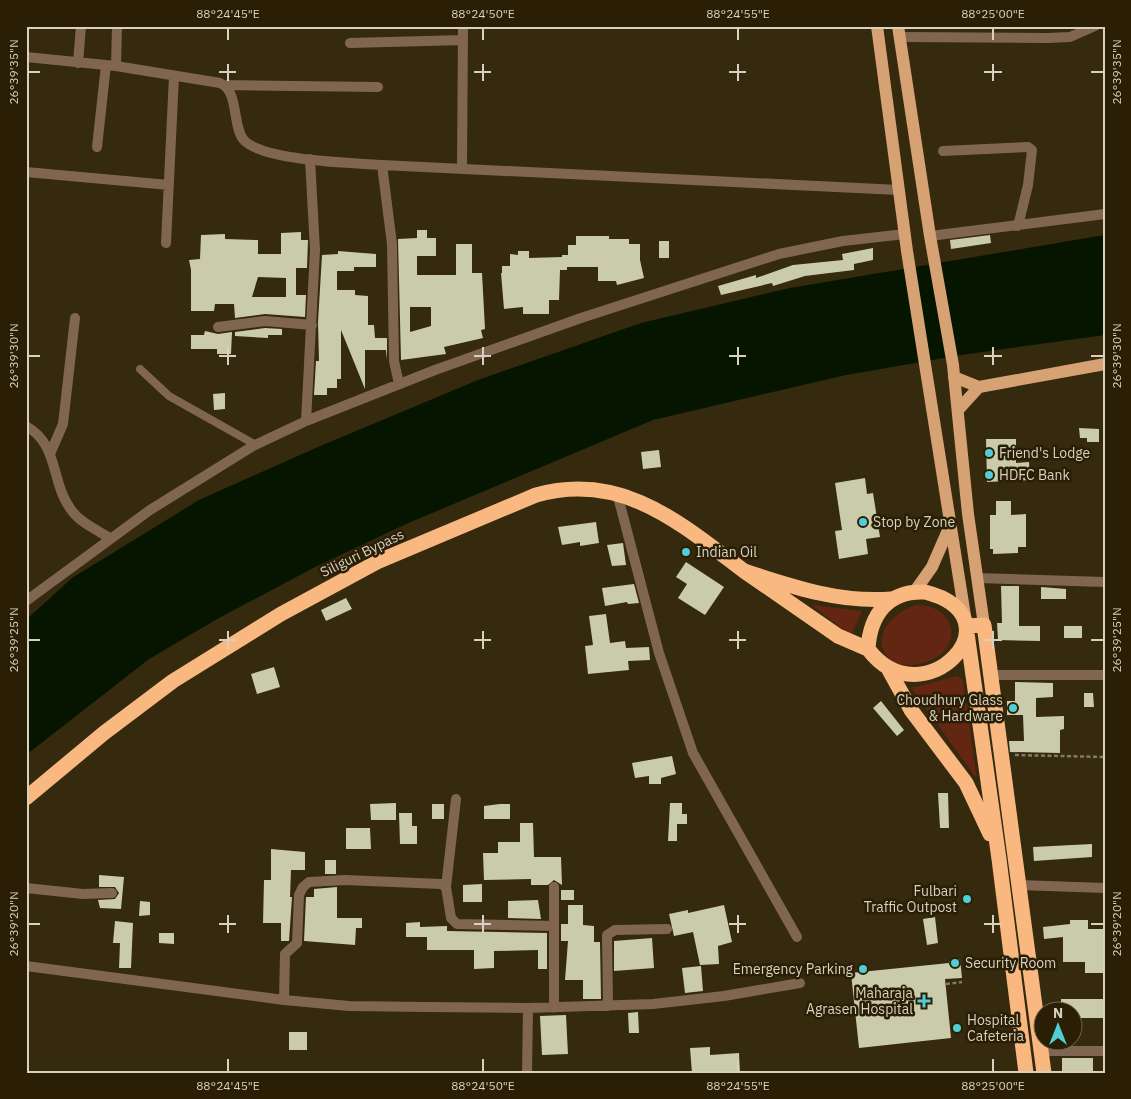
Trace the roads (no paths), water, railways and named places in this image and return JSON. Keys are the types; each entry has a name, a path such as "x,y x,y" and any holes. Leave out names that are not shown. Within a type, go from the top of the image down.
{"highway":[{"name":"Siliguri Bypass","path":"26,798 104,733 173,681 281,614 335,584 430,538 558,488 586,487 618,493 636,499 661,512 744,572 838,636 868,649"},
{"path":"744,572 806,592 844,598 892,599 915,592 934,594 958,609 966,626 999,859 1026,1073"},
{"path":"892,599 878,612 874,620 868,649 876,660 889,670 905,674 921,673 935,670 947,664 963,647 966,626"},
{"path":"966,626 984,625 1035,1002"},
{"path":"889,670 910,710 966,783 978,805 999,859"},
{"path":"1042,1052 1044,1073"}],"main road":[{"path":"877,26 907,251 966,626"},
{"path":"899,32 931,243 954,371 961,456 984,625"},
{"path":"958,410 979,387 1105,364"},
{"path":"954,371 979,387"},
{"path":"915,592 932,567 945,542 951,523"}],"street":[{"path":"78,62 81,26"},
{"path":"97,146 117,26"},
{"path":"462,169 463,26"},
{"path":"899,32 1070,37 1095,26"},
{"path":"350,43 463,40"},
{"path":"26,57 111,66 224,85 378,87"},
{"path":"166,243 174,76"},
{"path":"224,85 230,95 242,137 250,146 270,153 310,159 382,165 899,190"},
{"path":"942,151 1028,146 1032,150 1028,185 1018,226"},
{"path":"306,421 315,250 310,159"},
{"path":"382,165 392,244 394,361 399,384"},
{"path":"26,172 169,185"},
{"path":"931,243 1018,226 1105,214"},
{"path":"26,601 150,510 256,445 306,421 399,384 582,318 778,254 843,241 905,234"},
{"path":"50,454 63,424 75,318"},
{"path":"218,327 265,321 312,325"},
{"path":"26,426 45,441 60,487 71,511 79,519 110,538"},
{"path":"618,493 659,653 693,753 797,937"},
{"path":"977,578 1105,582"},
{"path":"991,676 1105,675"},
{"path":"456,799 446,887 451,918 457,924 554,926"},
{"path":"284,1000 284,954 297,943 299,895 306,884 317,880 346,880 424,883 446,887"},
{"path":"1019,885 1105,888"},
{"path":"554,887 554,1008"},
{"path":"26,888 83,894 112,893"},
{"path":"608,1006 607,935 615,930 667,929"},
{"path":"26,966 284,1000 349,1006 528,1008 608,1006 678,1002 800,983"},
{"path":"526,1073 528,1008"},
{"path":"1084,1051 1105,1051"}],"lane":[{"path":"140,369 169,396 256,445"}],"place":[{"name":"Friend's Lodge","path":"989,453"},
{"name":"HDFC Bank","path":"989,475"},
{"name":"Stop by Zone","path":"863,522"},
{"name":"Indian Oil","path":"686,552"},
{"name":"Choudhury Glass & Hardware","path":"1013,708"},
{"name":"Fulbari Traffic Outpost","path":"967,899"},
{"name":"Security Room","path":"955,963"},
{"name":"Emergency Parking","path":"863,969"},
{"name":"Maharaja Agrasen Hospital","path":"924,1001"},
{"name":"Hospital Cafeteria","path":"957,1028"}]}
